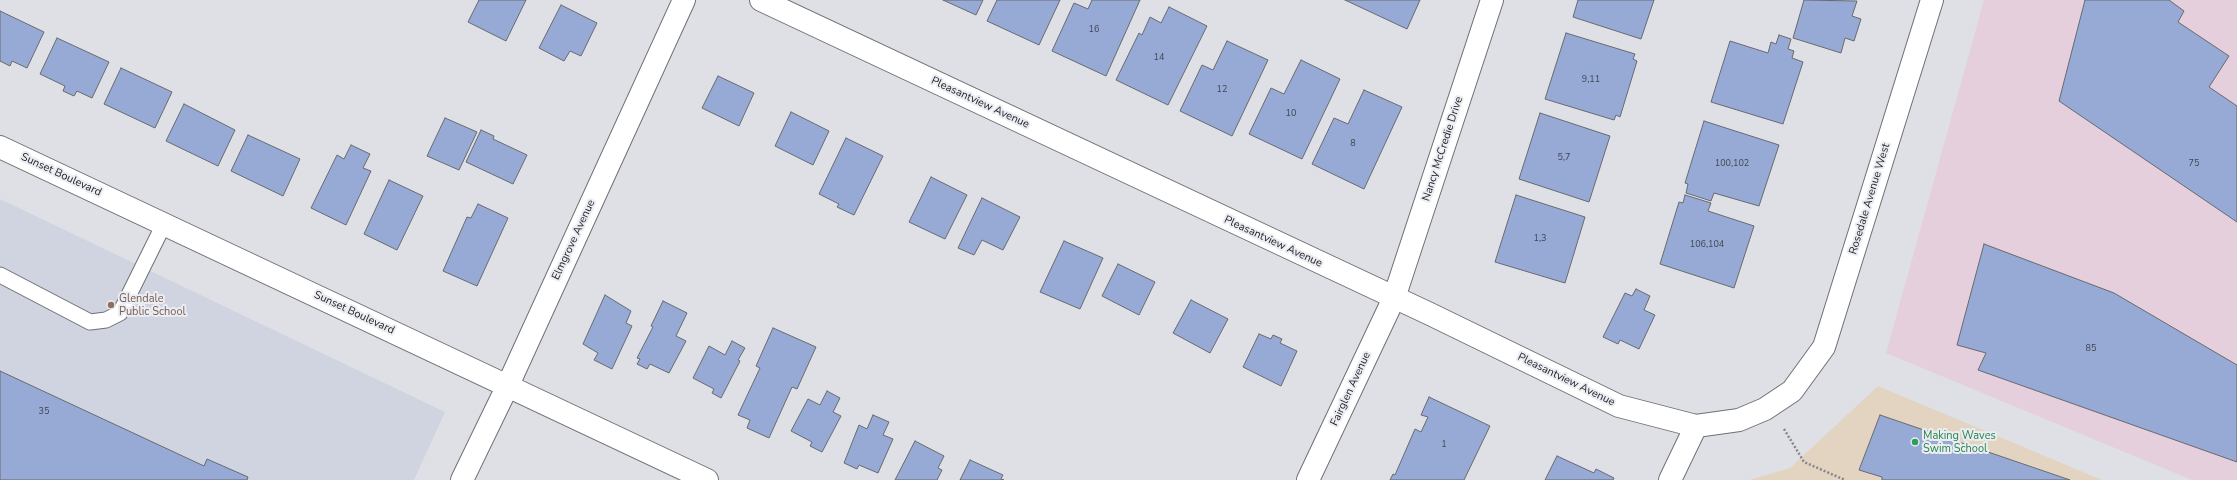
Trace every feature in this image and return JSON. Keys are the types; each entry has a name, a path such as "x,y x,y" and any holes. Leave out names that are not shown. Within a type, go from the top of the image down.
{"street":[{"name":"Elmgrove Avenue","path":"462,480 508,385 684,0"},
{"name":"Pleasantview Avenue","path":"761,0 1430,314 1619,406 1696,426 1739,420 1770,406 1792,391"},
{"name":"Nancy McCredie Drive","path":"1394,298 1492,0"},
{"name":"Rosedale Avenue West","path":"1792,391 1824,347 1932,0"},
{"name":"Sunset Boulevard","path":"0,147 707,480"},
{"name":"Fairglen Avenue","path":"1308,480 1394,298"},
{"path":"1670,480 1696,426"}],"lane":[{"path":"0,275 90,322 106,320 120,313 164,224"}],"path":[{"path":"1770,406 1804,462 1845,480"}],"shaded area":[{"path":"1984,0 2237,0 2237,480 2192,480 1886,353"},
{"name":"Glendale Public School","path":"0,199 445,412 414,480 0,480"},
{"name":"Making Waves Swim School","path":"1878,386 2102,480 1749,480 1790,468"}],"building":[{"path":"479,0 526,0 506,41 468,22"},
{"path":"943,0 983,0 976,15"},
{"path":"997,0 1060,0 1039,45 987,21"},
{"path":"1092,0 1140,0 1106,76 1052,51 1074,3 1088,9"},
{"path":"1345,0 1420,0 1407,29"},
{"path":"1578,0 1654,0 1641,39 1573,17"},
{"path":"1804,0 1857,1 1852,16 1861,19 1854,41 1845,38 1841,53 1793,38"},
{"path":"2085,0 2169,0 2184,11 2178,22 2229,56 2209,87 2237,106 2237,222 2059,101"},
{"path":"561,5 597,23 581,56 570,51 564,61 539,48"},
{"path":"1169,7 1207,26 1168,105 1116,80 1139,33 1142,35 1150,17 1161,23"},
{"path":"0,11 44,32 27,68 12,61 10,66 0,61"},
{"path":"1566,33 1635,54 1633,59 1637,61 1620,117 1616,115 1614,120 1545,99"},
{"path":"1779,35 1791,39 1788,49 1794,51 1792,58 1803,62 1783,124 1711,102 1730,41 1768,53 1771,42 1776,44"},
{"path":"57,38 109,62 92,98 77,91 74,96 63,91 65,86 40,74"},
{"path":"1227,41 1268,60 1232,136 1180,111 1202,65 1213,70"},
{"path":"1301,60 1340,79 1302,159 1249,134 1271,88 1284,94"},
{"path":"121,68 172,92 155,128 104,104"},
{"path":"718,76 754,93 739,126 702,108"},
{"path":"1364,90 1402,107 1364,189 1312,164 1334,118 1348,124"},
{"path":"184,104 235,130 218,166 166,141"},
{"path":"791,112 829,131 813,165 775,146"},
{"path":"1540,113 1610,136 1589,202 1519,179"},
{"path":"445,118 477,132 459,170 427,156"},
{"path":"1704,121 1779,145 1759,206 1714,193 1711,201 1686,193 1688,184 1685,183"},
{"path":"481,130 494,136 493,139 527,155 513,184 466,162"},
{"path":"248,135 300,159 283,196 231,171"},
{"path":"846,138 883,156 854,215 837,207 839,204 819,194"},
{"path":"351,145 370,154 363,168 371,171 346,225 311,208 337,155 344,159"},
{"path":"931,177 967,195 945,239 909,222"},
{"path":"389,180 423,196 397,250 364,234"},
{"path":"1516,195 1585,217 1565,283 1495,262"},
{"path":"1685,195 1711,203 1708,211 1754,226 1734,288 1660,264 1679,202 1683,203"},
{"path":"982,198 1020,217 1003,250 982,240 974,255 958,248"},
{"path":"478,204 508,218 477,286 443,271 467,217 471,218"},
{"path":"1064,241 1103,258 1080,309 1040,292"},
{"path":"1984,244 2114,293 2237,365 2237,462 1978,370 1986,353 1957,345"},
{"path":"1118,264 1155,282 1139,315 1102,296"},
{"path":"1636,289 1650,296 1644,310 1655,315 1639,349 1620,340 1618,344 1603,337 1625,293 1632,296"},
{"path":"605,295 631,311 626,323 632,326 612,369 594,360 598,353 583,344"},
{"path":"1191,300 1228,319 1210,353 1173,333"},
{"path":"663,301 687,313 676,336 686,341 669,373 650,364 647,369 637,364 640,359 637,358 653,327 651,326"},
{"path":"773,328 816,347 797,389 792,387 769,438 747,428 750,420 738,415 760,368 756,366"},
{"path":"1259,334 1271,339 1273,335 1282,339 1280,343 1297,351 1281,386 1243,367"},
{"path":"732,341 745,348 721,398 712,393 714,389 693,378 709,346 725,355"},
{"path":"0,371 204,466 207,459 248,477 247,480 0,480"},
{"path":"827,391 840,398 833,412 841,416 822,452 810,446 812,442 791,431 808,399 820,405"},
{"path":"1429,397 1490,426 1464,480 1390,480 1393,474 1395,475 1415,429 1421,432 1428,417 1421,415"},
{"path":"873,415 889,422 883,435 893,439 878,473 859,465 857,469 844,463 859,425 867,429"},
{"name":"Making Waves Swim School","path":"1880,415 2070,480 1882,480 1882,477 1859,470"},
{"path":"915,441 944,456 938,468 942,470 937,480 895,480"},
{"path":"1557,456 1594,473 1596,469 1614,478 1613,480 1545,480"},
{"path":"970,460 1003,475 1001,479 1004,480 960,480"}],"place":[{"name":"Glendale Public School","path":"111,305"},
{"name":"Making Waves Swim School","path":"1915,442"}]}
